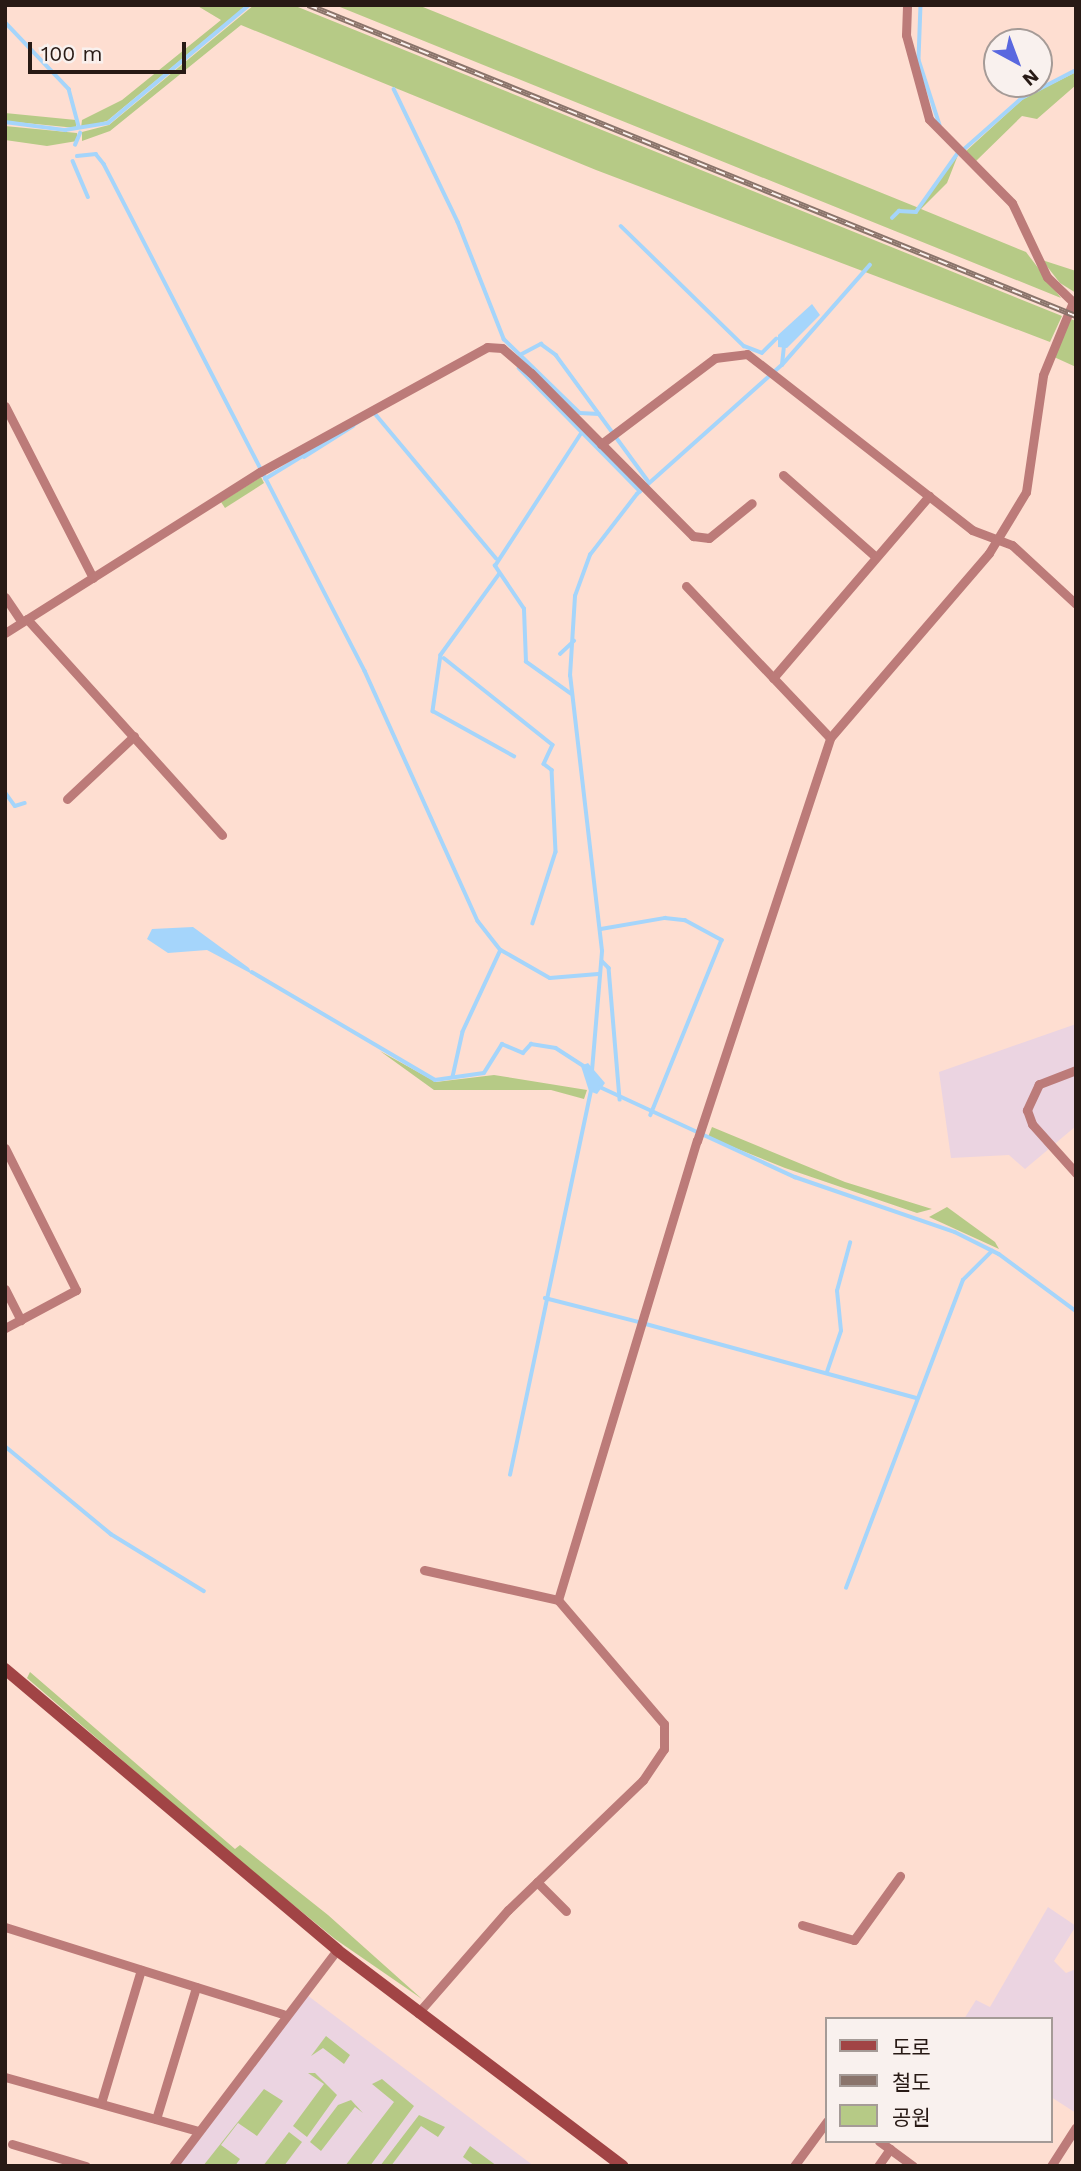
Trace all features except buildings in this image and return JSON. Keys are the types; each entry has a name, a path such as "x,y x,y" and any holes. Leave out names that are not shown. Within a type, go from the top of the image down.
{"main road":[{"path":"5,1669 338,1950 623,2166"}],"street":[{"path":"558,1600 699,1137 830,738 997,538 1026,492 1043,375 1074,302 1046,277 1012,203 929,119 906,35 907,5"},
{"path":"5,633 261,471 487,347 511,355 644,487 702,540 752,503"},
{"path":"601,444 716,358 740,353 774,370 972,530 997,538 1076,604"},
{"path":"5,406 93,578"},
{"path":"783,475 876,557"},
{"path":"773,678 929,496"},
{"path":"686,586 830,738"},
{"path":"5,597 24,621 134,736 222,835"},
{"path":"67,799 134,736"},
{"path":"1076,1070 1039,1084 1027,1110 1032,1124 1076,1173"},
{"path":"5,1148 76,1290 5,1328"},
{"path":"5,1289 21,1320"},
{"path":"418,2013 537,1882 643,1780 667,1736 558,1600 424,1570"},
{"path":"802,1926 854,1940 900,1876"},
{"path":"537,1882 566,1911"},
{"path":"5,1927 283,2014"},
{"path":"173,2166 283,2014 338,1950"},
{"path":"101,2103 141,1970"},
{"path":"156,2119 196,1987"},
{"path":"5,2077 199,2131"},
{"path":"794,2166 825,2124"},
{"path":"1051,2166 1076,2127"},
{"path":"882,2143 913,2166"},
{"path":"12,2144 86,2166"},
{"path":"878,2166 890,2149"}],"shaded area":[{"path":"1076,1024 1076,1126 1025,1169 1009,1155 951,1158 939,1072"},
{"path":"1048,1907 1076,1926 1054,1961 1066,1973 1076,1969 1076,2113 1053,2098 1053,2017 965,2017 976,2000 990,2007"},
{"path":"307,1995 534,2166 177,2166"}],"green space":[{"path":"196,5 247,5 107,121 81,128 82,120 122,100 221,20"},
{"path":"254,5 293,5 1062,316 1050,342 596,170 241,25 110,131 82,141 82,132 109,125"},
{"path":"335,5 418,5 919,208 958,155 947,183 921,209 1026,252 1061,298"},
{"path":"1076,72 1076,85 1037,119 1022,116 975,162 965,152 1023,99 1053,98 1053,84"},
{"path":"5,113 76,120 76,128 5,121"},
{"path":"5,126 77,133 77,141 47,146 5,140"},
{"path":"1042,260 1076,271 1076,293 1060,283"},
{"path":"1068,318 1076,321 1076,367 1054,357"},
{"path":"261,477 264,483 225,508 221,502"},
{"path":"380,1051 436,1082 494,1075 587,1090 584,1099 551,1090 434,1090"},
{"path":"712,1127 845,1182 932,1209 917,1213 785,1168 708,1137"},
{"path":"947,1207 995,1242 999,1249 929,1217"},
{"path":"30,1672 235,1849 240,1845 328,1915 422,1999 335,1939 231,1854 27,1678"},
{"path":"326,2036 350,2055 344,2064 323,2048 311,2056"},
{"path":"308,2073 315,2073 337,2095 307,2137 293,2126 324,2084"},
{"path":"382,2079 414,2106 370,2166 345,2166 394,2102 372,2084"},
{"path":"264,2089 283,2101 257,2136 238,2123 221,2145 240,2159 235,2166 203,2166"},
{"path":"351,2100 363,2113 355,2107 321,2151 310,2142 338,2105"},
{"path":"419,2115 445,2127 438,2137 421,2126 391,2166 380,2166"},
{"path":"289,2132 302,2142 284,2166 263,2166"},
{"path":"470,2146 497,2166 475,2166 463,2157"}],"water":[{"path":"812,304 820,315 787,348 778,347 778,335"},
{"path":"193,927 249,968 252,974 207,950 168,953 147,939 152,929"},
{"path":"588,1063 605,1083 597,1094 589,1091 581,1066"}],"waterway":[{"path":"5,122 65,130 108,123 249,5"},
{"path":"921,5 919,60 940,125"},
{"path":"5,22 69,89 79,126"},
{"path":"962,151 1022,98 1076,70"},
{"path":"394,89 458,222 504,339 580,413 599,414"},
{"path":"75,145 80,133"},
{"path":"77,156 96,154 104,164 365,671 478,921 501,950 463,1032 453,1077"},
{"path":"892,218 899,211 916,212 957,154"},
{"path":"73,161 88,197"},
{"path":"621,226 744,346 762,353 776,339"},
{"path":"592,1071 602,951 570,676 575,596 590,555 637,494 782,365 870,265"},
{"path":"520,355 541,344 556,355 649,482"},
{"path":"782,365 784,347"},
{"path":"519,368 640,491"},
{"path":"373,411 496,558"},
{"path":"265,479 360,421"},
{"path":"304,457 353,426"},
{"path":"571,694 526,662 524,609 495,566 582,432"},
{"path":"499,575 441,655 433,711 514,756"},
{"path":"560,654 574,641"},
{"path":"444,658 553,745 544,764 552,770 556,852 533,923"},
{"path":"5,792 15,806 25,803"},
{"path":"601,929 665,918 685,920 722,940 651,1115"},
{"path":"501,950 550,978 598,974"},
{"path":"602,961 609,968 620,1100"},
{"path":"252,972 435,1080 484,1073 502,1044 523,1053 531,1044 556,1048 585,1067"},
{"path":"600,1087 795,1177 955,1232 999,1254 1076,1311"},
{"path":"510,1475 591,1089"},
{"path":"827,1372 841,1331 837,1291 850,1243"},
{"path":"846,1588 963,1280 992,1251"},
{"path":"545,1298 639,1322"},
{"path":"646,1324 917,1398"},
{"path":"5,1446 111,1534 204,1591"}],"railway":[{"path":"308,5 1076,316"}]}
